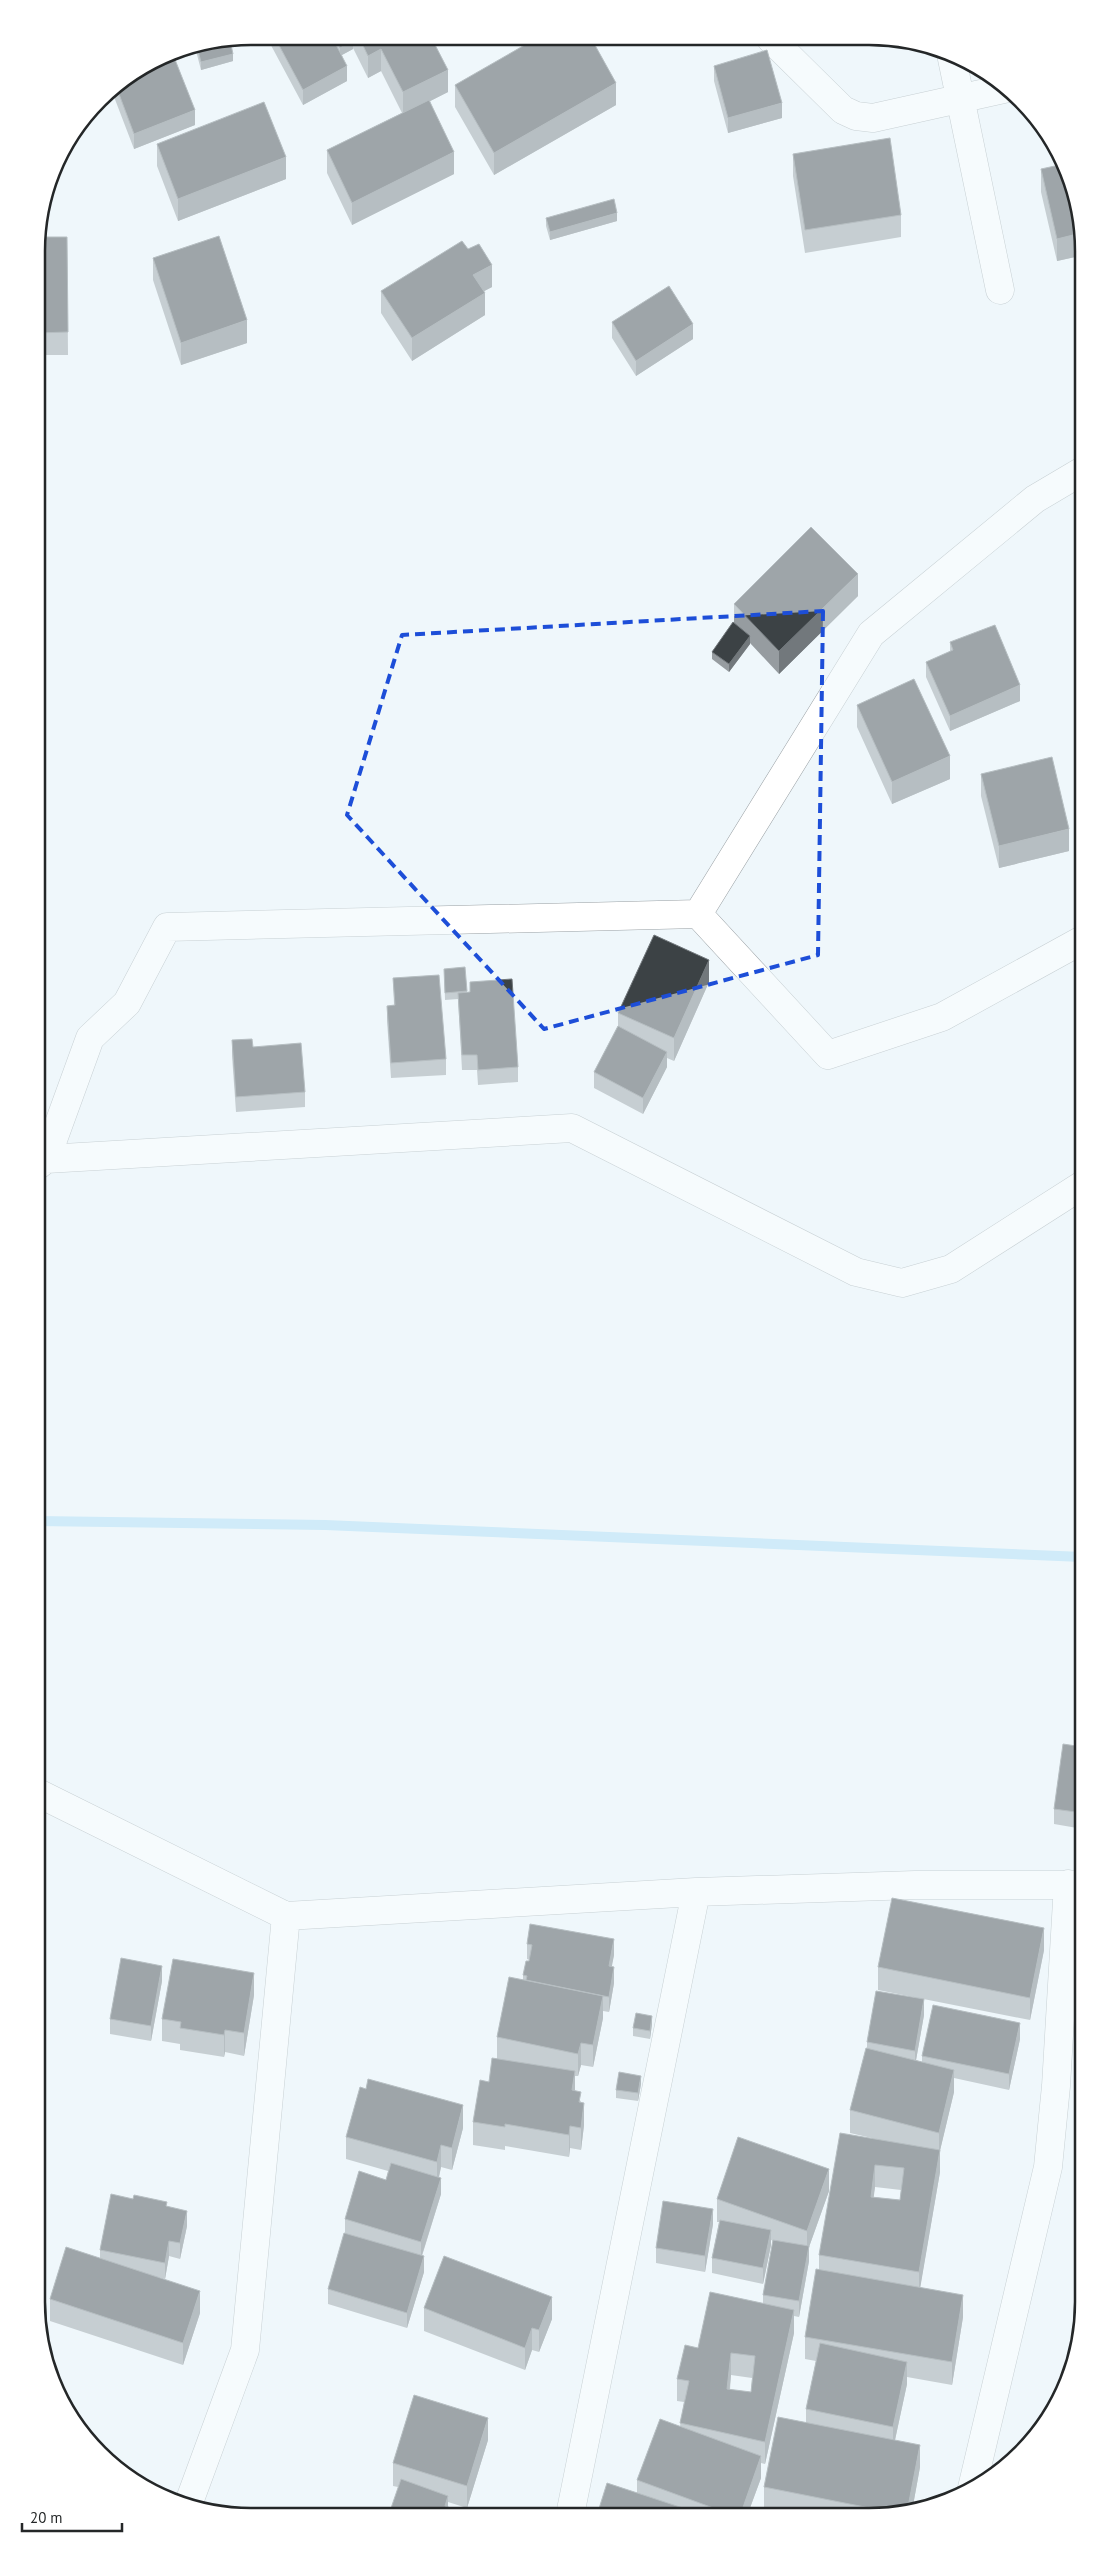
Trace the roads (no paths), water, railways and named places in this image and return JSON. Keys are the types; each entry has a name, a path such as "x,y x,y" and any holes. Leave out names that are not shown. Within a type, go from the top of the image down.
{"street":[{"path":"777,45 843,110 856,116 873,118 997,90"},
{"path":"953,63 1000,290"},
{"path":"698,914 871,634 1035,499 1075,475"},
{"path":"45,1152 90,1038 127,1003 167,926 698,914 828,1055 942,1017 1075,944"},
{"path":"45,1162 572,1128 856,1272 902,1283 950,1269 1075,1190"},
{"path":"45,1796 286,1916 696,1892 1075,1884"},
{"path":"571,2508 696,1892"},
{"path":"974,2479 1048,2167 1075,1894"},
{"path":"190,2499 245,2350 286,1916"}],"waterway":[{"path":"45,1521 325,1525 1075,1557"}]}
